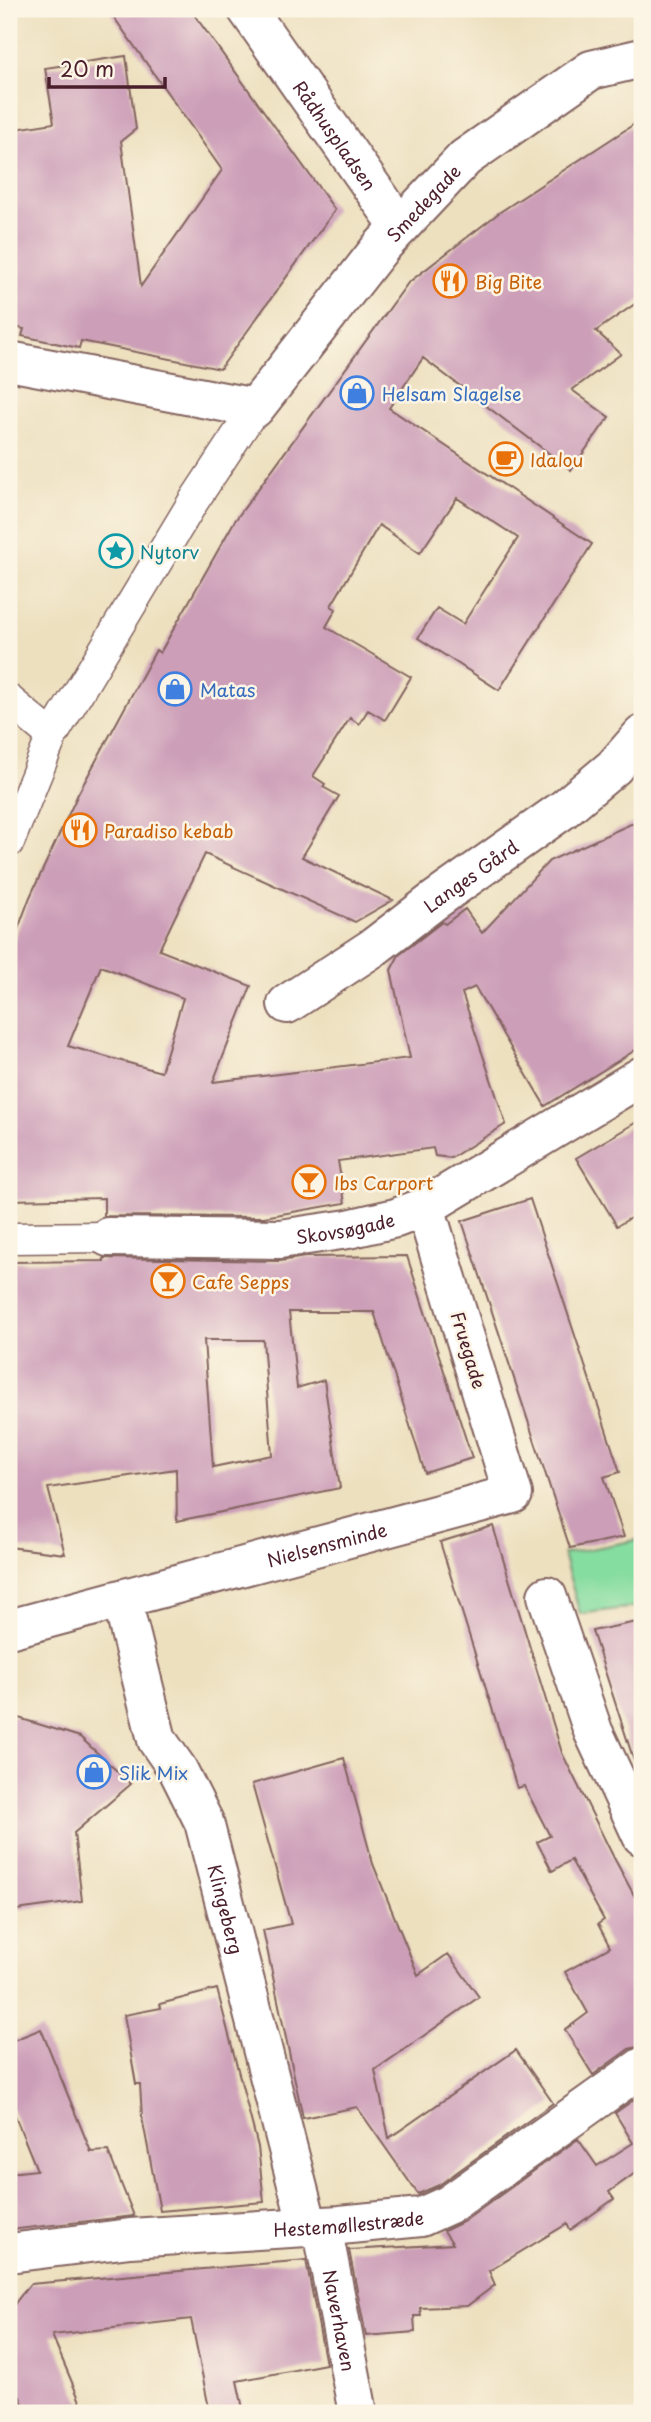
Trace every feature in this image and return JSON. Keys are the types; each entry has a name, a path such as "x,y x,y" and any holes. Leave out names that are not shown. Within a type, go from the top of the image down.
{"street":[{"name":"Rådhuspladsen","path":"247,9 400,227"},
{"name":"Smedegade","path":"255,408 381,247 465,158 591,70 642,58"},
{"path":"9,361 255,408 193,502 52,736 9,842"},
{"path":"9,700 52,736"},
{"name":"Langes Gård","path":"286,1004 374,947 564,809 614,767 642,735"},
{"name":"Skovsøgade","path":"9,1238 280,1239 348,1229 396,1217 425,1207 642,1076"},
{"name":"Fruegade","path":"425,1207 513,1494"},
{"name":"Nielsensminde","path":"132,1597 513,1494"},
{"path":"547,1596 593,1731 642,1836"},
{"path":"9,1629 132,1597"},
{"name":"Klingeberg","path":"132,1597 158,1740 178,1770 204,1822 315,2226"},
{"name":"Hestemøllestræde","path":"9,2253 130,2238 421,2217 450,2204 642,2067"},
{"name":"Naverhaven","path":"315,2226 358,2413"}],"green space":[{"path":"642,1539 642,1606 580,1614 563,1554"}],"building":[{"path":"108,9 190,9 335,210 220,369 81,341 79,348 22,336 24,329 9,326 9,130 54,123 45,68 126,56 136,129 121,141 141,286 222,170"},
{"path":"642,119 642,299 596,331 621,354 572,390 609,417 571,470 423,358 389,408 592,544 499,690 418,638 437,608 463,624 518,538 457,498 420,553 379,525 331,606 336,609 326,627 411,677 385,720 368,710 359,724 350,718 313,776 325,784 323,787 339,796 302,857 393,900 355,922 205,854 159,950 251,986 213,1082 410,1058 391,970 399,955 442,922 445,924 465,909 482,933 549,861 633,823 642,843 642,1046 545,1106 475,987 462,993 506,1124 451,1158 435,1156 433,1148 338,1161 345,1203 264,1217 104,1216 104,1198 9,1200 9,953 30,897 78,794 156,650 160,653 234,522 408,283 500,212","holes":["101,966 183,998 161,1072 68,1046"]},
{"path":"642,1119 642,1211 617,1226 576,1158"},
{"path":"530,1199 620,1472 604,1477 624,1537 570,1548 462,1221"},
{"path":"407,1256 472,1458 425,1473 374,1312 289,1312 297,1388 324,1380 340,1488 177,1521 176,1469 48,1488 65,1554 9,1547 9,1262 104,1261 104,1258 280,1261 305,1257","holes":["204,1340 263,1340 272,1455 213,1467"]},
{"path":"493,1526 562,1753 642,1910 642,2046 629,2049 593,2075 565,2030 588,2013 565,1972 610,1947 598,1924 604,1920 571,1860 552,1871 537,1842 550,1836 524,1786 517,1788 440,1542"},
{"path":"642,1621 642,1766 636,1767 592,1631"},
{"path":"9,1715 80,1737 131,1784 74,1833 82,1901 9,1911"},
{"path":"344,1758 373,1864 418,1975 448,1954 479,1997 375,2070 389,2138 516,2050 553,2103 439,2185 418,2194 357,2107 303,2118 263,1930 291,1924 252,1784"},
{"path":"217,1989 258,2147 264,2202 160,2211 142,2117 140,2084 136,2084 124,2015 161,2008 160,2004"},
{"path":"41,2029 91,2152 108,2151 134,2216 9,2230 9,2173 37,2170 9,2101 9,2042"},
{"path":"642,2094 642,2168 609,2192 614,2199 570,2230 567,2224 489,2271 495,2285 467,2306 420,2308 421,2316 414,2316 415,2332 366,2336 349,2250 453,2244 444,2231 463,2222 578,2139 597,2166 633,2143 615,2113"},
{"path":"306,2260 326,2364 237,2381 244,2413 210,2413 191,2319 52,2335 85,2413 27,2413 9,2372 9,2311 30,2284"}],"place":[{"name":"Big Bite","path":"450,281"},
{"name":"Helsam Slagelse","path":"357,393"},
{"name":"Idalou","path":"506,459"},
{"name":"Nytorv","path":"116,551"},
{"name":"Matas","path":"175,689"},
{"name":"Paradiso kebab","path":"80,830"},
{"name":"Ibs Carport","path":"309,1182"},
{"name":"Cafe Sepps","path":"168,1281"},
{"name":"Slik Mix","path":"94,1772"}]}
